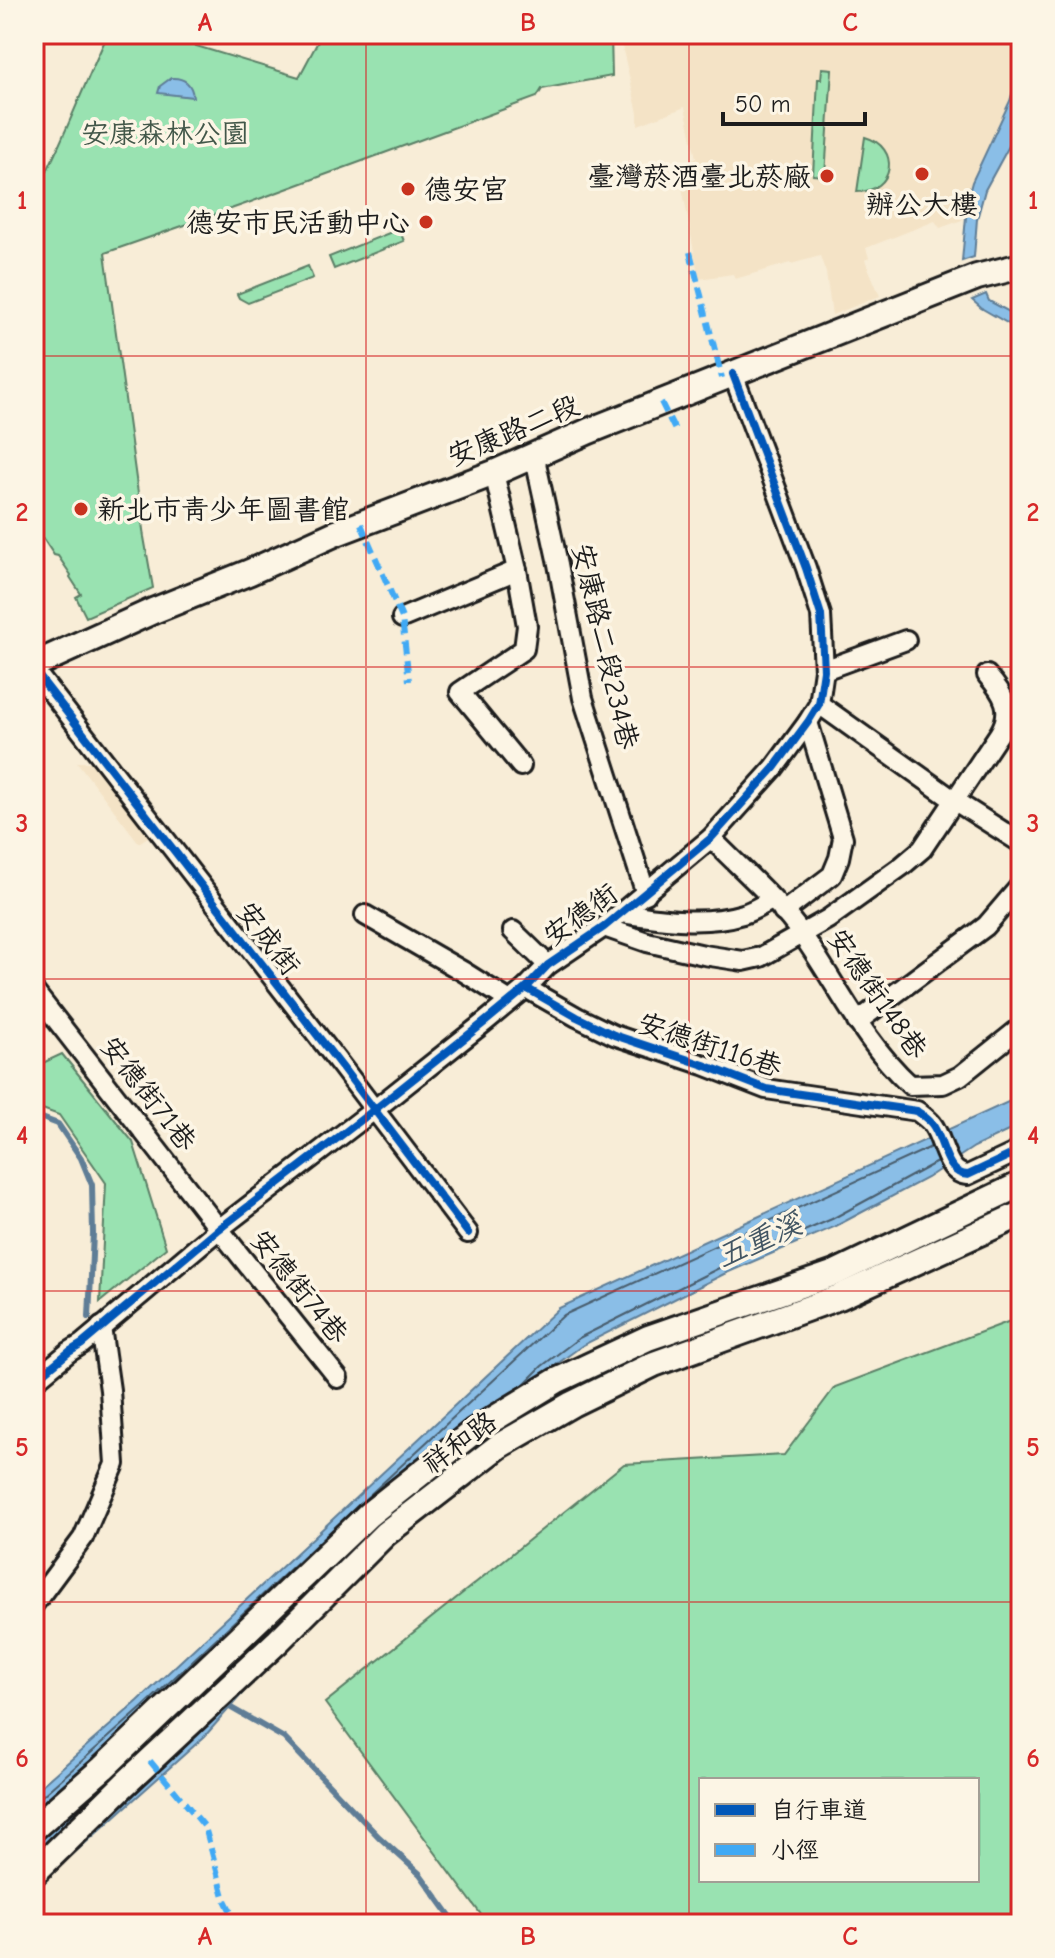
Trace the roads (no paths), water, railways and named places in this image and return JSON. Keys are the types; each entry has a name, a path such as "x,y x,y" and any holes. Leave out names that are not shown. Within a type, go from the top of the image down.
{"main road":[{"name":"安康路二段","path":"34,668 153,611 334,534 494,473 534,454 977,277 1021,266"},
{"name":"祥和路","path":"34,1828 103,1768 359,1523 474,1431 556,1381 648,1338 835,1273 1021,1184"},
{"name":"祥和路","path":"34,1873 278,1641 385,1534 499,1446 572,1404 654,1364 839,1297 1021,1214"}],"street":[{"name":"安德街","path":"34,1381 219,1229 510,1001 548,965 646,894 711,838 774,768 808,722 819,704 824,670 821,615 733,374"},
{"name":"安康路二段234巷","path":"534,454 583,698 646,894"},
{"path":"494,473 527,626 524,649 460,692 521,766"},
{"path":"402,618 517,570"},
{"path":"824,670 906,640"},
{"name":"安成街","path":"34,668 468,1233"},
{"path":"604,927 647,942 743,961 761,957 828,919 922,849 955,801 1005,724 1006,705 1002,694 987,675"},
{"path":"819,704 955,801 1021,843"},
{"path":"621,913 661,919 712,921 777,906 832,875 843,838 808,722"},
{"name":"安德街148巷","path":"711,838 802,934 857,1022 910,1085 943,1084 960,1076 1021,1027"},
{"path":"857,1022 986,926 1021,885"},
{"path":"365,915 510,1001"},
{"path":"513,931 548,965"},
{"name":"安德街116巷","path":"526,988 614,1035 766,1089 917,1111 933,1125 954,1169 962,1175 1021,1150"},
{"name":"安德街71巷","path":"34,991 219,1229"},
{"name":"安德街74巷","path":"219,1229 338,1378"},
{"path":"34,1604 83,1538 115,1464 110,1390 101,1327"}],"water":[{"path":"1010,34 1021,34 1021,124 985,190 977,219 974,257 962,261 966,217 963,215 972,182 1010,101 1018,74"},
{"path":"171,78 186,82 193,97 158,93 160,86"},
{"path":"986,294 989,301 1021,318 1021,331 972,300"},
{"name":"五重溪","path":"1021,1096 1021,1125 974,1147 927,1178 836,1226 724,1274 583,1345 546,1372 342,1580 205,1736 34,1889 34,1792 138,1701 559,1308"}],"waterway":[{"path":"34,1115 58,1124 81,1158 92,1185 89,1317"},
{"path":"226,1705 284,1738 379,1837 420,1874 456,1924"}],"place":[{"name":"辦公大樓","path":"922,174"},
{"name":"臺灣菸酒臺北菸廠","path":"827,176"},
{"name":"德安宮","path":"408,189"},
{"name":"德安市民活動中心","path":"426,222"},
{"name":"新北市青少年圖書館","path":"81,509"}],"park label":[{"name":"安康森林公園","path":"165,133"}]}
